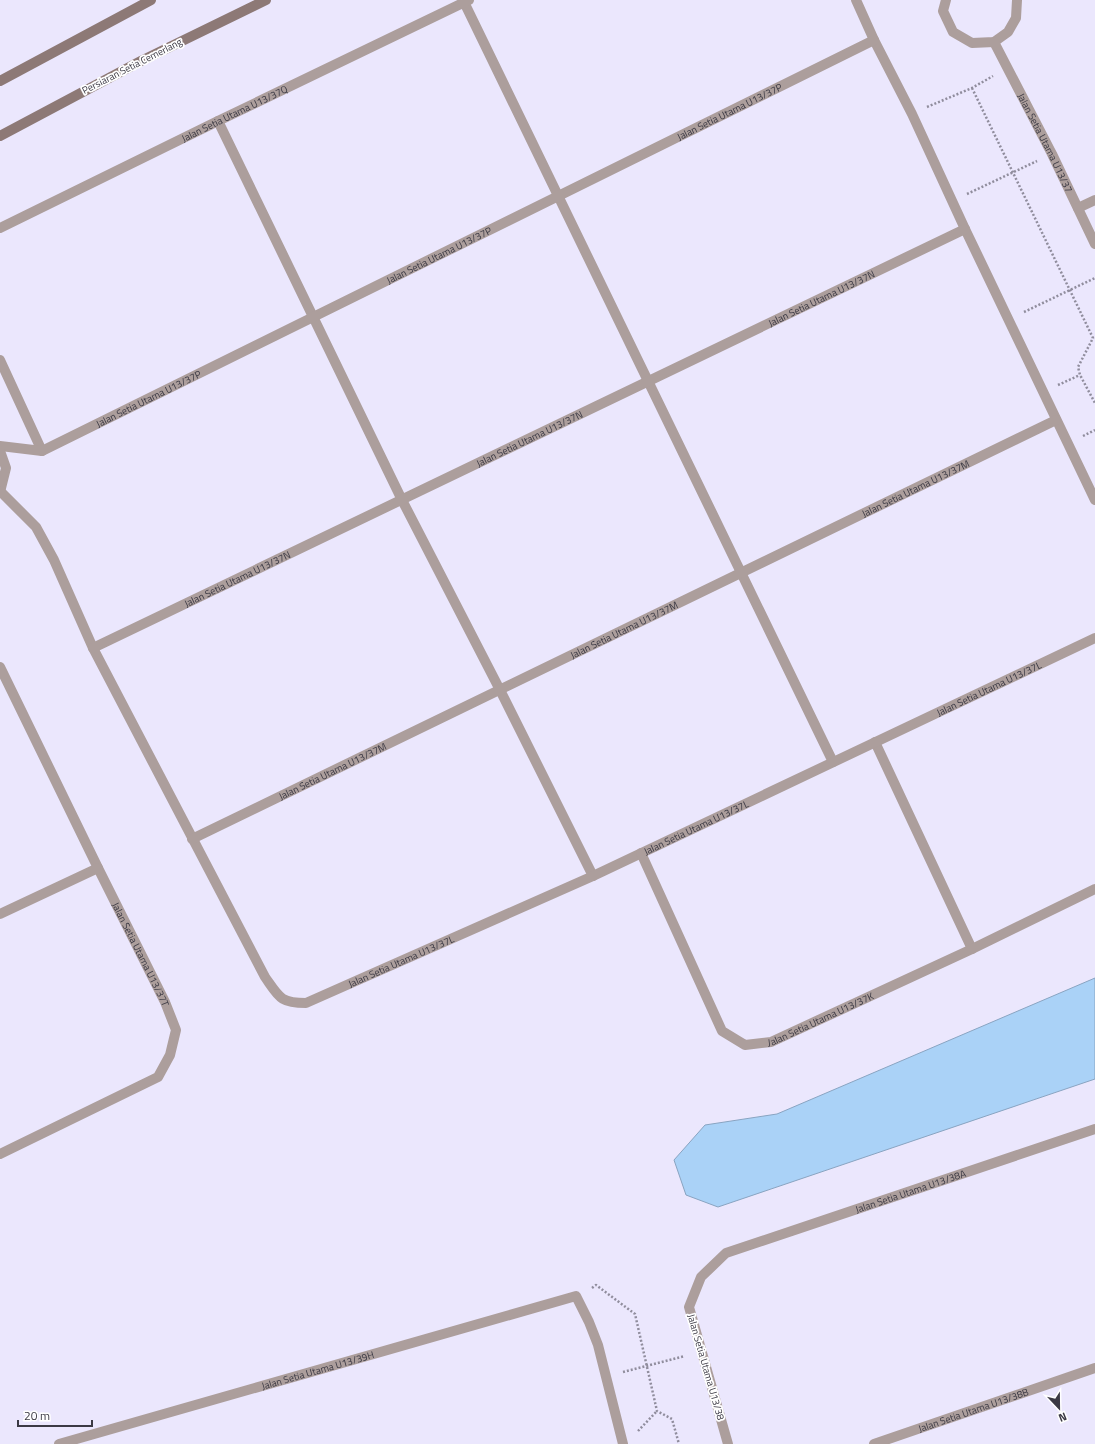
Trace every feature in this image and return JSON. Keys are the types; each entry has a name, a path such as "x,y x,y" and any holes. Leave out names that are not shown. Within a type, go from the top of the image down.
{"street":[{"path":"0,81 152,0"},
{"name":"Persiaran Setia Cemerlang","path":"0,136 141,61 266,0"},
{"path":"856,0 874,40 912,114 965,229 1095,500"},
{"path":"946,0 944,12 953,32 972,43 994,42 1008,32 1016,18 1018,0"},
{"path":"467,1 559,196 833,762"},
{"name":"Jalan Setia Utama U13/37Q","path":"0,228 467,1"},
{"name":"Jalan Setia Utama U13/37P","path":"42,451 874,40"},
{"name":"Jalan Setia Utama U13/37","path":"994,42 1052,154 1095,244"},
{"path":"218,121 402,500 500,690 593,876"},
{"path":"1078,208 1095,200"},
{"name":"Jalan Setia Utama U13/37N","path":"93,648 965,229"},
{"path":"0,360 42,451"},
{"name":"Jalan Setia Utama U13/37M","path":"192,839 1056,420"},
{"path":"0,446 42,451"},
{"path":"0,451 6,468 0,492 36,527 54,560 93,648 192,839"},
{"name":"Jalan Setia Utama U13/37L","path":"192,839 265,977 278,997 293,1003 306,1003 593,876 1095,638"},
{"name":"Jalan Setia Utama U13/37T","path":"0,1154 158,1077 170,1055 176,1030 165,1002 1,674"},
{"path":"875,742 972,949"},
{"name":"Jalan Setia Utama U13/37K","path":"641,853 722,1032 745,1045 771,1042 972,949 1095,889"},
{"path":"0,914 98,868"},
{"name":"Jalan Setia Utama U13/38A","path":"726,1253 1095,1129"},
{"name":"Jalan Setia Utama U13/38","path":"726,1253 701,1277 689,1307 728,1444"},
{"path":"576,1296 589,1322 598,1345 623,1444"},
{"name":"Jalan Setia Utama U13/39H","path":"59,1444 576,1296"},
{"name":"Jalan Setia Utama U13/38B","path":"874,1444 1095,1368"}],"path":[{"path":"912,114 972,88 1008,69"},
{"path":"972,88 1093,338 1078,367 1080,375 1095,403"},
{"path":"953,201 1052,154"},
{"path":"1009,319 1095,278"},
{"path":"1043,392 1080,375"},
{"path":"576,1296 596,1285 635,1314 656,1410 672,1419 679,1444"},
{"path":"606,1377 701,1351"},
{"path":"636,1433 656,1410"}],"water":[{"path":"1095,978 1095,1079 718,1207 686,1195 674,1160 705,1125 777,1114"}]}
